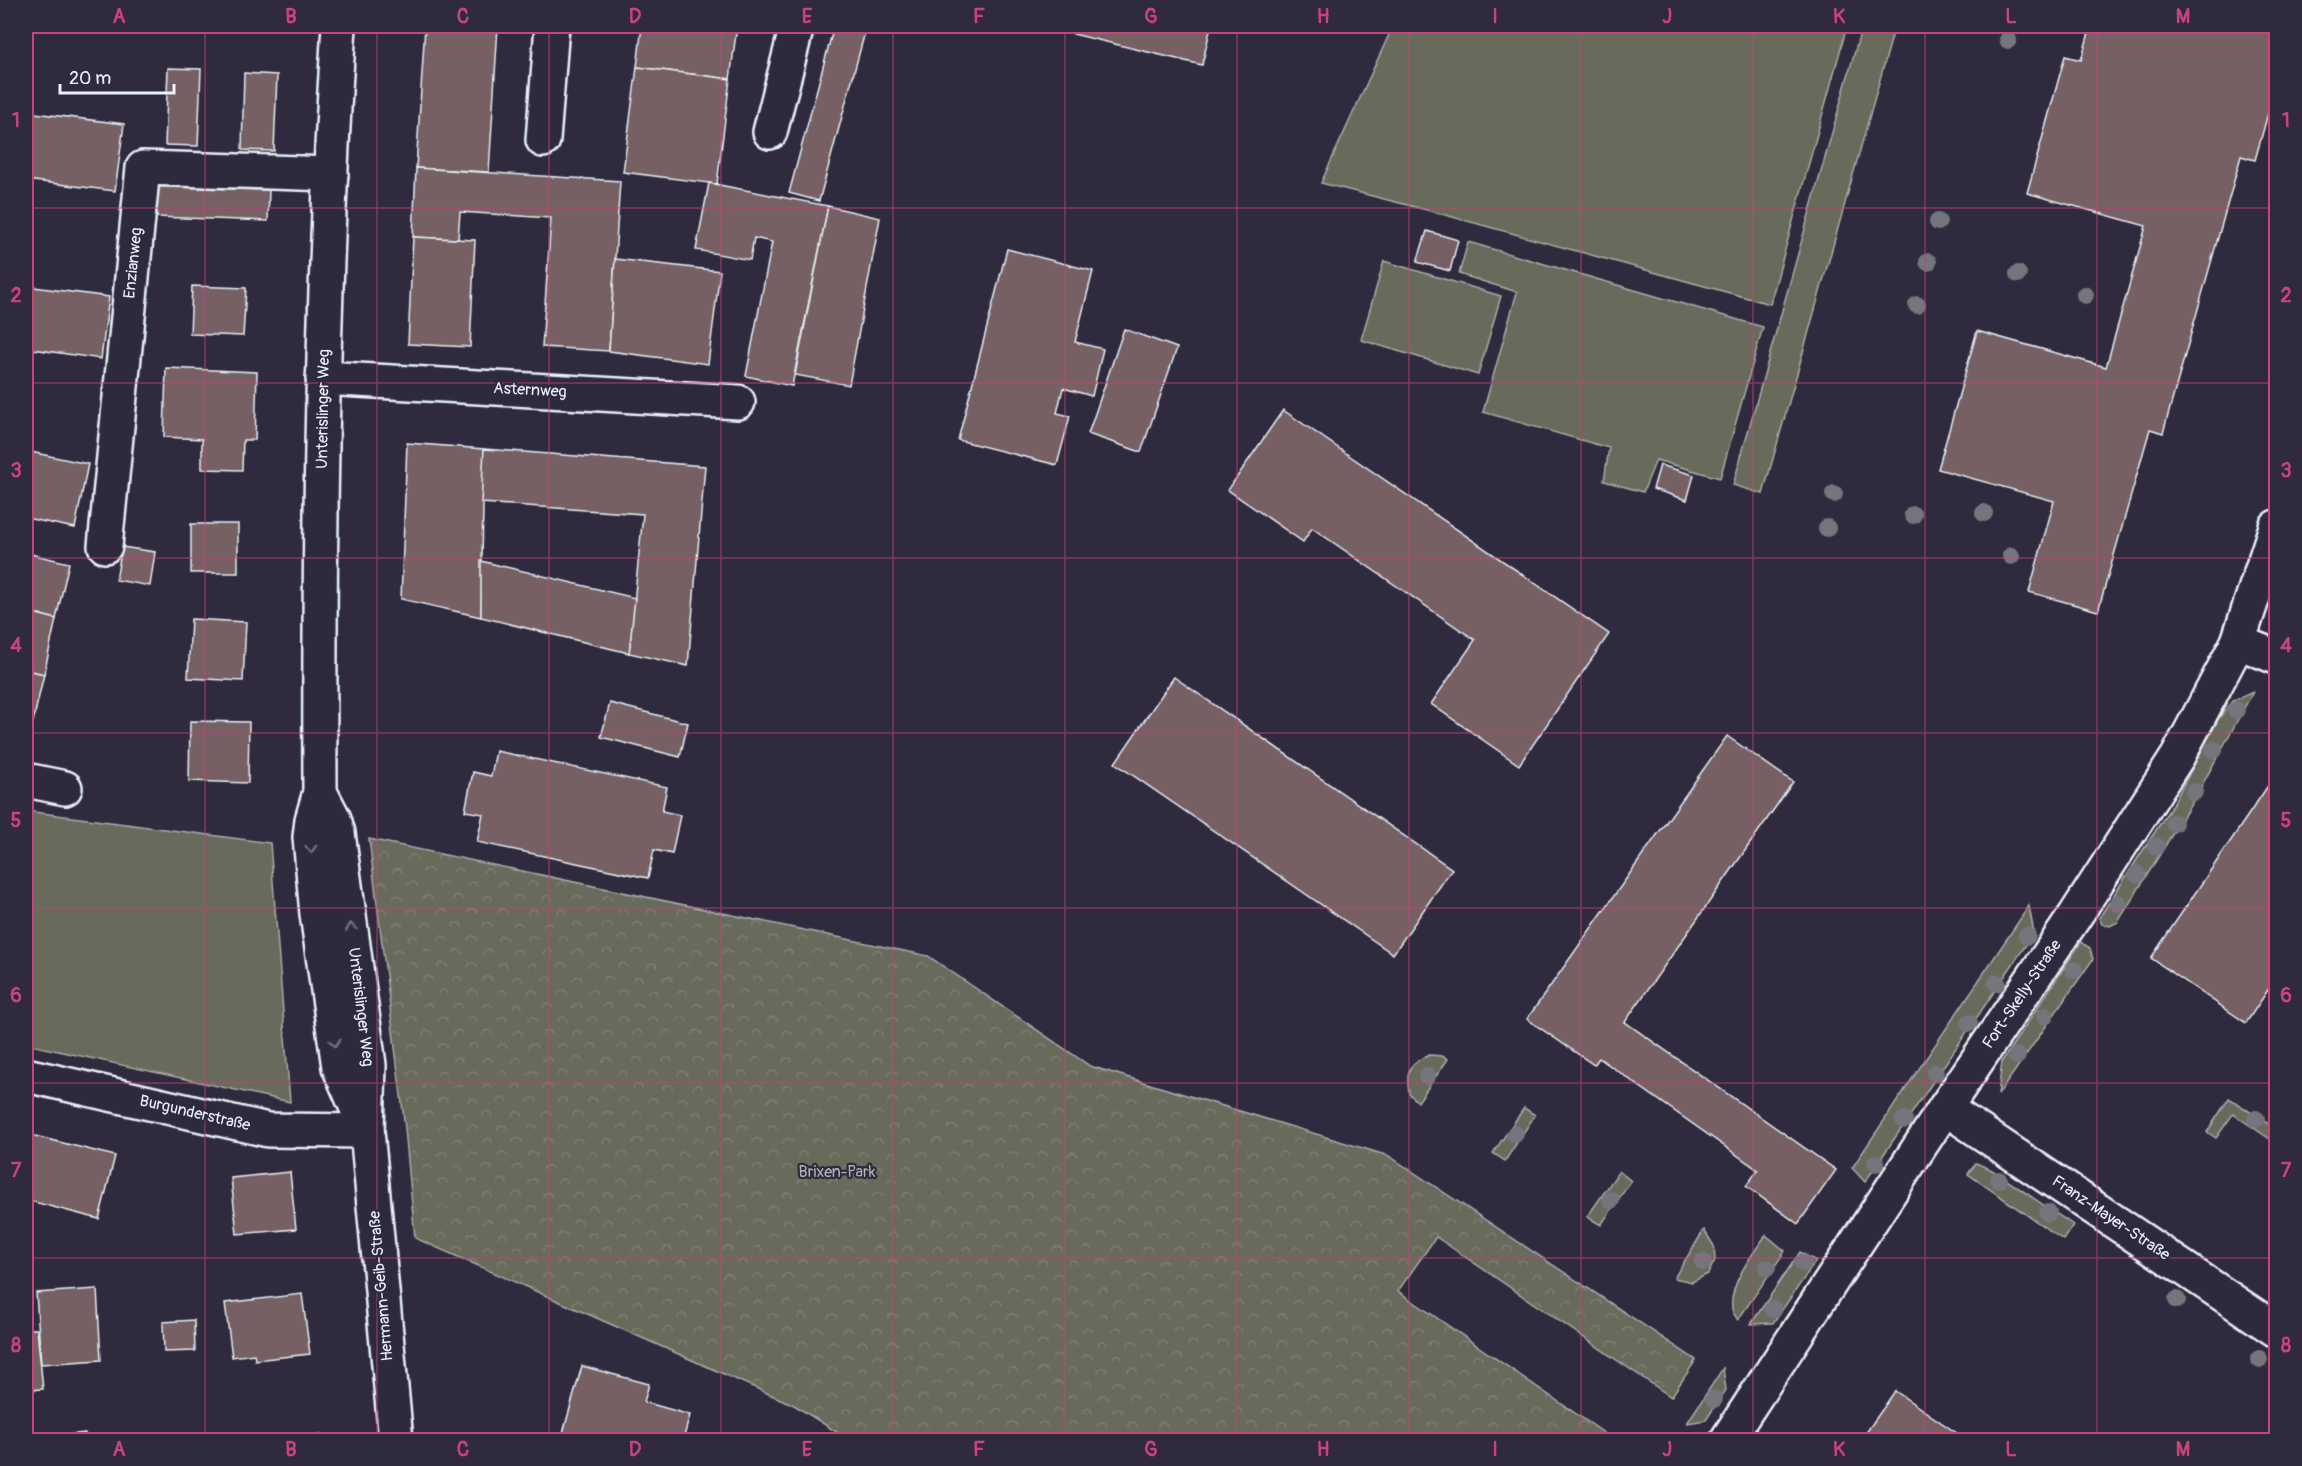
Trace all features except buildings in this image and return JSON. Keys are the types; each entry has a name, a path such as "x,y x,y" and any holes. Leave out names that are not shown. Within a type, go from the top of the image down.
{"street":[{"name":"Unterislinger Weg","path":"339,26 322,378 319,597 320,792 312,819 310,837 317,914 339,1067 367,1131"},
{"path":"543,140 552,26"},
{"path":"770,132 797,26"},
{"name":"Enzianweg","path":"105,546 143,168 332,174"},
{"name":"Asternweg","path":"322,378 738,402"},
{"name":"Fort-Skelly-Straße","path":"1727,1440 1945,1108 2075,916 2178,756 2238,642 2277,527"},
{"path":"2238,642 2277,657"},
{"path":"26,780 65,788"},
{"name":"Burgunderstraße","path":"26,1075 268,1130 367,1131"},
{"name":"Franz-Mayer-Straße","path":"1945,1108 2277,1330"},
{"name":"Hermann-Geib-Straße","path":"367,1131 396,1440"}],"green space":[{"path":"1393,26 1847,26 1770,304 1321,183"},
{"path":"1862,26 1895,26 1763,494 1733,485"},
{"path":"1468,242 1763,327 1720,478 1656,460 1643,492 1604,481 1609,448 1483,412 1517,292 1459,274"},
{"path":"1384,261 1501,296 1478,375 1361,340"},
{"path":"2253,692 2196,796 2118,922 2110,926 2102,924 2099,918 2173,804 2219,718 2232,701"},
{"path":"26,811 270,843 290,1102 26,1044"},
{"name":"Brixen-Park","path":"369,839 928,956 1090,1066 1389,1156 1696,1360 1671,1397 1436,1237 1398,1291 1614,1440 849,1440 794,1405 415,1238 405,1128"},
{"path":"2029,906 2034,933 1865,1182 1852,1168"},
{"path":"2081,942 2090,948 2093,959 1998,1095 2002,1061"},
{"path":"1430,1055 1448,1059 1418,1102 1409,1094 1408,1074 1412,1065"},
{"path":"2229,1098 2276,1129 2276,1143 2233,1114 2216,1138 2207,1132"},
{"path":"1524,1108 1535,1115 1505,1161 1493,1153"},
{"path":"1976,1163 1992,1170 2073,1225 2063,1240 1968,1174"},
{"path":"1619,1171 1631,1181 1601,1225 1587,1217"},
{"path":"1704,1230 1714,1246 1715,1260 1708,1274 1692,1282 1674,1278"},
{"path":"1766,1235 1785,1251 1738,1320 1732,1310 1734,1289 1743,1269"},
{"path":"1800,1252 1816,1261 1773,1323 1751,1324"},
{"path":"1723,1368 1726,1390 1706,1420 1687,1423"}]}
